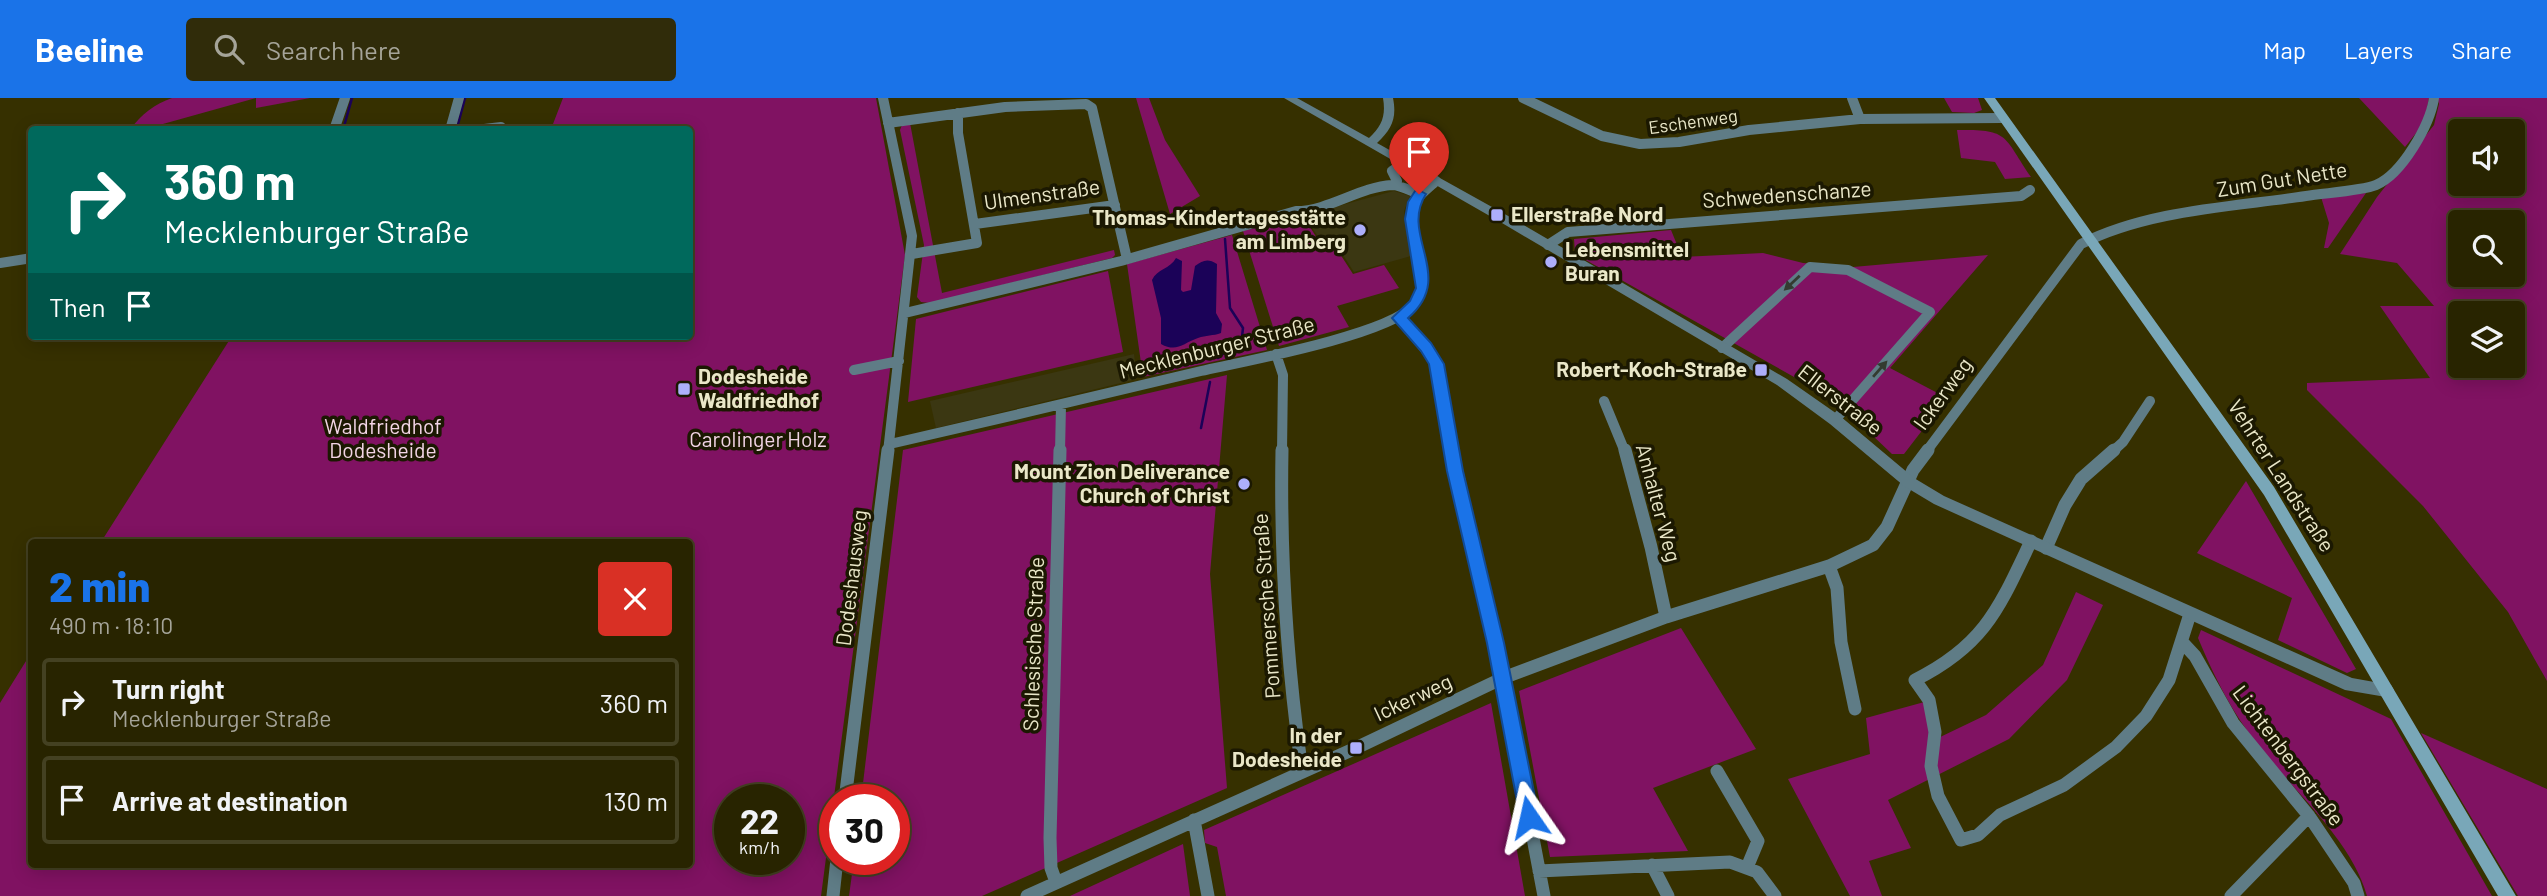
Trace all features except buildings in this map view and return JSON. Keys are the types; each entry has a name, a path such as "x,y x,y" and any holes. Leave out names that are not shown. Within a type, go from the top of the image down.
{"main road":[{"name":"Vehrter Landstraße","path":"1989,98 2269,491 2507,896"}],"street":[{"path":"335,126 345,98"},
{"path":"451,126 459,98"},
{"name":"Dodeshausweg","path":"847,784 912,254 912,236 883,98"},
{"name":"Ellerstraße","path":"1289,98 1782,382 1835,420 1909,482 1939,500 2350,685 2386,690"},
{"path":"1369,144 1388,126 1391,111 1388,98"},
{"name":"Eschenweg","path":"1523,98 1593,132 1640,144 1679,142 1749,130 1860,120 2002,118"},
{"path":"1852,98 1860,120"},
{"name":"Zum Gut Nette","path":"2090,238 2107,231 2184,214 2376,185 2389,175 2428,125 2434,98"},
{"path":"888,123 1005,107 1086,104 1092,108 1127,259"},
{"path":"912,254 977,243 958,133 958,113"},
{"path":"1394,185 1397,181 1392,171 1404,163"},
{"path":"1436,181 1419,194 1414,202 1412,219 1423,288 1415,304 1400,318 1437,364 1455,471 1503,678 1544,896"},
{"path":"905,313 1127,259 1296,211 1316,211 1327,203 1394,185 1419,194"},
{"name":"Schwedenschanze","path":"1548,245 1568,232 2021,196 2031,190"},
{"name":"Ulmenstraße","path":"975,224 1115,205"},
{"name":"Ickerweg","path":"1027,896 1503,678 1666,617 1829,566 1873,545 1881,537 1913,470 2077,249 2090,238"},
{"path":"0,263 28,259"},
{"path":"1722,348 1810,267 1848,270 1930,312 1835,420"},
{"name":"Mecklenburger Straße","path":"890,444 1276,354 1374,328 1400,318"},
{"name":"Pommersche Straße","path":"1276,354 1283,375 1280,540 1293,706 1302,771"},
{"path":"854,370 900,361"},
{"name":"Anhalter Weg","path":"1604,401 1614,417 1653,549 1666,617"},
{"path":"2150,401 2123,442 2081,479 1987,624 1937,670 1915,680 1929,700 1935,732 1931,766 1938,796 1961,840 1978,835 1988,820 2071,782 2098,763 2141,723 2169,679 2190,614"},
{"name":"Schlesische Straße","path":"1056,882 1051,868 1050,838 1061,406"},
{"path":"1829,566 1836,588 1841,642 1855,709"},
{"name":"Lichtenbergstraße","path":"2182,642 2195,656 2233,723 2309,816 2354,883 2358,896"},
{"path":"1717,771 1758,841 1748,865"},
{"path":"2231,896 2309,816"},
{"path":"1194,820 1208,896"},
{"path":"1539,870 1730,862 1748,865 1764,878 1775,896"},
{"path":"1652,865 1668,896"},
{"path":"832,896 835,875"}],"shaded area":[{"name":"Thomas-Kindertagesstätte am Limberg","path":"1394,191 1410,196 1404,211 1411,256 1354,272 1332,238 1321,241 1309,223 1336,216 1331,208"},
{"path":"1176,258 1182,261 1183,292 1191,290 1195,266 1206,260 1217,264 1216,313 1222,324 1221,333 1171,348 1161,344 1161,318 1152,280"},
{"path":"1134,354 1137,379 936,428 930,401"}],"green space":[{"path":"172,98 256,98 156,126 133,126 160,103"},
{"path":"256,98 310,98 256,108"},
{"name":"Carolinger Holz","path":"563,98 876,98 905,255 836,784 819,784 819,875 824,875 821,896 0,896 0,703 28,658 28,868 693,868 693,539 103,539 229,340 693,340 693,126 553,124"},
{"path":"1136,98 1149,98 1165,140 1200,196 1170,214"},
{"path":"1944,98 1978,98 1982,110 1974,113 1952,112"},
{"path":"2359,98 2429,98 2424,123 2405,147"},
{"path":"2437,98 2547,98 2547,681 2508,612 2423,506 2307,390 2307,383 2430,378 2380,306 2434,306 2397,263 2340,254 2377,197 2434,125 2439,104"},
{"path":"910,123 942,293 1114,250 1115,255 1112,258 930,303 921,302 917,297 924,245 900,130 902,125"},
{"path":"1957,130 1987,131 2003,138 2031,177 2005,179 1995,162 1961,158"},
{"path":"2366,193 2328,248 2324,248 2329,223 2321,197"},
{"path":"1303,216 1320,243 1331,240 1353,274 1384,265 1399,288 1337,306 1349,327 1279,346 1243,231"},
{"path":"1671,230 1682,257 1763,253 1803,263 1853,267 1988,255 1890,368 1947,398 1904,454 1892,454 1851,415 1819,391 1575,254 1574,239"},
{"path":"1232,235 1267,350 1143,377 1127,264"},
{"path":"1108,271 1123,352 908,402 916,319"},
{"path":"1227,375 1210,574 1227,788 982,896 849,896 852,875 910,875 910,784 863,784 903,450"},
{"path":"2246,481 2356,669 2347,673 2278,640 2292,598 2197,553"},
{"path":"2076,592 2103,605 2067,680 2009,739 1888,800 1911,848 1869,861 1882,896 1850,896 1788,779 1870,754 1866,718 1928,701 1936,739 1986,715 2043,665"},
{"path":"1681,628 1756,749 1653,788 1688,851 1550,857 1519,691"},
{"path":"2201,630 2391,719 2492,896 2367,896 2359,875 2335,835 2258,745 2231,706 2198,638"},
{"path":"1491,703 1525,896 1226,896 1217,847 1205,843 1204,830"},
{"path":"2421,733 2547,789 2547,896 2518,896"},
{"path":"1183,844 1190,896 1070,896"}],"waterway":[{"path":"344,126 352,98"},
{"path":"458,126 465,98"},
{"path":"1218,358 1242,337 1243,328 1230,308 1225,239"},
{"path":"1201,428 1210,382"}],"place":[{"name":"Ellerstraße Nord","path":"1497,215"},
{"name":"Thomas-Kindertagesstätte am Limberg","path":"1360,230"},
{"name":"Lebensmittel Buran","path":"1551,262"},
{"name":"Robert-Koch-Straße","path":"1761,370"},
{"name":"Dodesheide Waldfriedhof","path":"684,389"},
{"name":"Mount Zion Deliverance Church of Christ","path":"1244,484"},
{"name":"In der Dodesheide","path":"1356,748"}],"route":[{"path":"1419,194 1414,202 1412,219 1423,288 1415,304 1400,318 1437,364 1455,471 1496,643 1529,817"}],"park label":[{"name":"Waldfriedhof Dodesheide","path":"383,439"}]}
